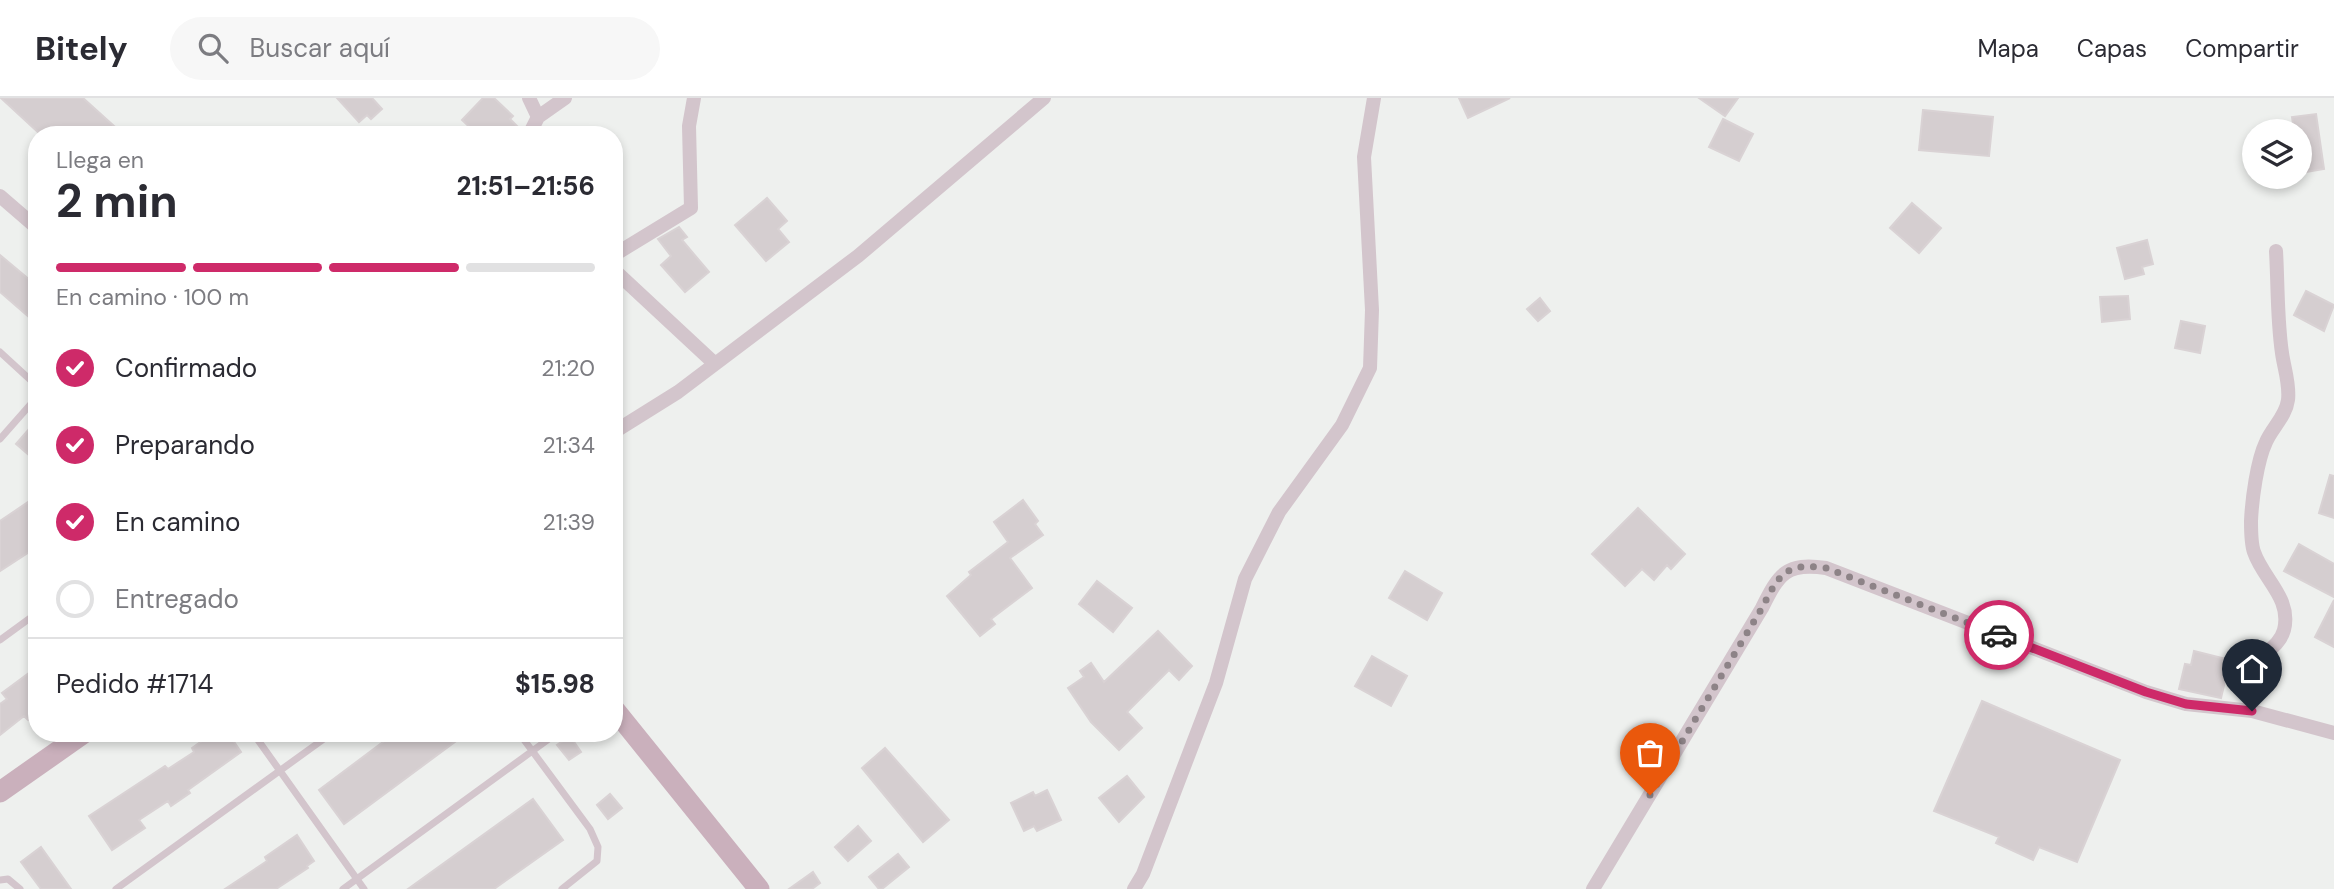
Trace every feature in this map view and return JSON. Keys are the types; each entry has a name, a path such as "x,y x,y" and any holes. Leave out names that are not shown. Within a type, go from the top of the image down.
{"main road":[{"path":"623,720 759,889"},
{"path":"0,792 71,742"}],"street":[{"path":"529,98 538,117"},
{"path":"534,126 538,117 565,98"},
{"path":"623,249 691,208 689,126 694,98"},
{"path":"623,427 678,393 858,256 1044,98"},
{"path":"1134,889 1143,874 1216,683 1245,579 1279,512 1342,425 1370,368 1372,310 1364,157 1374,98"},
{"path":"0,197 28,220"},
{"path":"2252,711 2246,682 2250,668 2258,658 2273,648 2284,630 2284,608 2276,586 2264,574 2253,550 2251,521 2255,485 2266,442 2288,401 2282,353 2276,251"},
{"path":"623,278 714,363"},
{"path":"1593,889 1762,608 1776,579 1792,568 1805,565 1826,568 2146,692 2186,704 2252,711 2334,733"}],"lane":[{"path":"0,352 28,378"},
{"path":"0,439 28,407"},
{"path":"0,640 28,620"},
{"path":"260,742 364,889"},
{"path":"116,889 319,742"},
{"path":"526,742 590,829 598,847 597,861 562,889"},
{"path":"343,889 544,742"},
{"path":"0,880 8,879 20,889"}],"building":[{"path":"1,98 83,98 114,126 31,126"},
{"path":"337,98 372,98 382,109 371,119 367,115 359,122"},
{"path":"483,98 494,98 513,116 510,119 517,126 468,126 462,120"},
{"path":"1459,98 1510,98 1468,118"},
{"path":"1699,98 1738,98 1725,116"},
{"path":"1923,110 1993,117 1989,156 1919,150"},
{"path":"2316,114 2324,169 2312,171 2312,119 2292,117"},
{"path":"1723,119 1753,134 1739,161 1709,147"},
{"path":"767,198 787,221 778,229 789,242 766,261 735,225"},
{"path":"1912,203 1941,228 1919,253 1890,228"},
{"path":"679,227 687,237 682,240 709,272 685,292 661,265 671,256 658,239"},
{"path":"2147,240 2153,264 2142,267 2144,274 2125,279 2117,248"},
{"path":"0,255 28,278 28,316 0,292"},
{"path":"2306,291 2334,305 2324,331 2294,315"},
{"path":"2128,296 2130,319 2102,322 2100,297"},
{"path":"1540,298 1550,311 1538,321 1527,309"},
{"path":"2181,321 2205,326 2200,353 2175,348"},
{"path":"28,430 28,454 16,444"},
{"path":"2330,475 2334,476 2334,518 2319,513"},
{"path":"1023,500 1038,521 1035,524 1043,535 1010,558 1032,588 991,619 995,624 980,636 947,596 971,575 969,572 1008,542 994,522"},
{"path":"28,502 28,553 0,571 0,521"},
{"path":"1638,508 1685,554 1671,569 1667,565 1654,580 1642,569 1625,586 1592,554"},
{"path":"2299,544 2334,564 2334,597 2284,571"},
{"path":"1405,571 1442,593 1427,620 1389,598"},
{"path":"1097,581 1132,608 1113,632 1079,604"},
{"path":"2334,600 2334,647 2315,637"},
{"path":"1158,631 1192,666 1179,680 1169,670 1127,712 1142,728 1119,750 1091,722 1068,688 1084,677 1080,671 1091,663 1104,682"},
{"path":"2194,651 2230,660 2221,698 2179,689 2185,664 2191,665"},
{"path":"1372,656 1407,676 1391,706 1355,686"},
{"path":"28,674 28,720 24,716 0,735 0,704 7,699 2,693"},
{"path":"1982,701 2120,760 2077,862 2039,847 2033,860 1996,843 1999,837 1934,811"},
{"path":"200,742 234,742 241,752 188,790 190,793 171,806 168,801 139,820 145,828 112,850 89,816 165,766 168,769 194,752 192,748"},
{"path":"383,742 455,742 344,824 319,790"},
{"path":"561,742 574,742 581,752 569,760 557,745"},
{"path":"885,748 949,820 923,842 862,768"},
{"path":"1127,776 1144,797 1119,822 1099,798"},
{"path":"1047,790 1061,820 1037,831 1034,826 1024,831 1011,803 1033,792 1035,796"},
{"path":"610,794 622,808 608,819 597,805"},
{"path":"533,799 563,840 494,889 408,889"},
{"path":"858,826 871,841 848,861 835,847"},
{"path":"297,835 314,861 308,868 276,889 225,889 267,861 265,857"},
{"path":"41,847 71,889 41,889 21,862"},
{"path":"898,854 909,867 879,889 869,877"},
{"path":"813,872 820,883 812,889 789,889"}],"way so far":[{"path":"1650,795 1762,608 1776,579 1792,568 1805,565 1826,568 1999,635"}],"route":[{"path":"1999,635 2146,692 2186,704 2252,711"}]}
